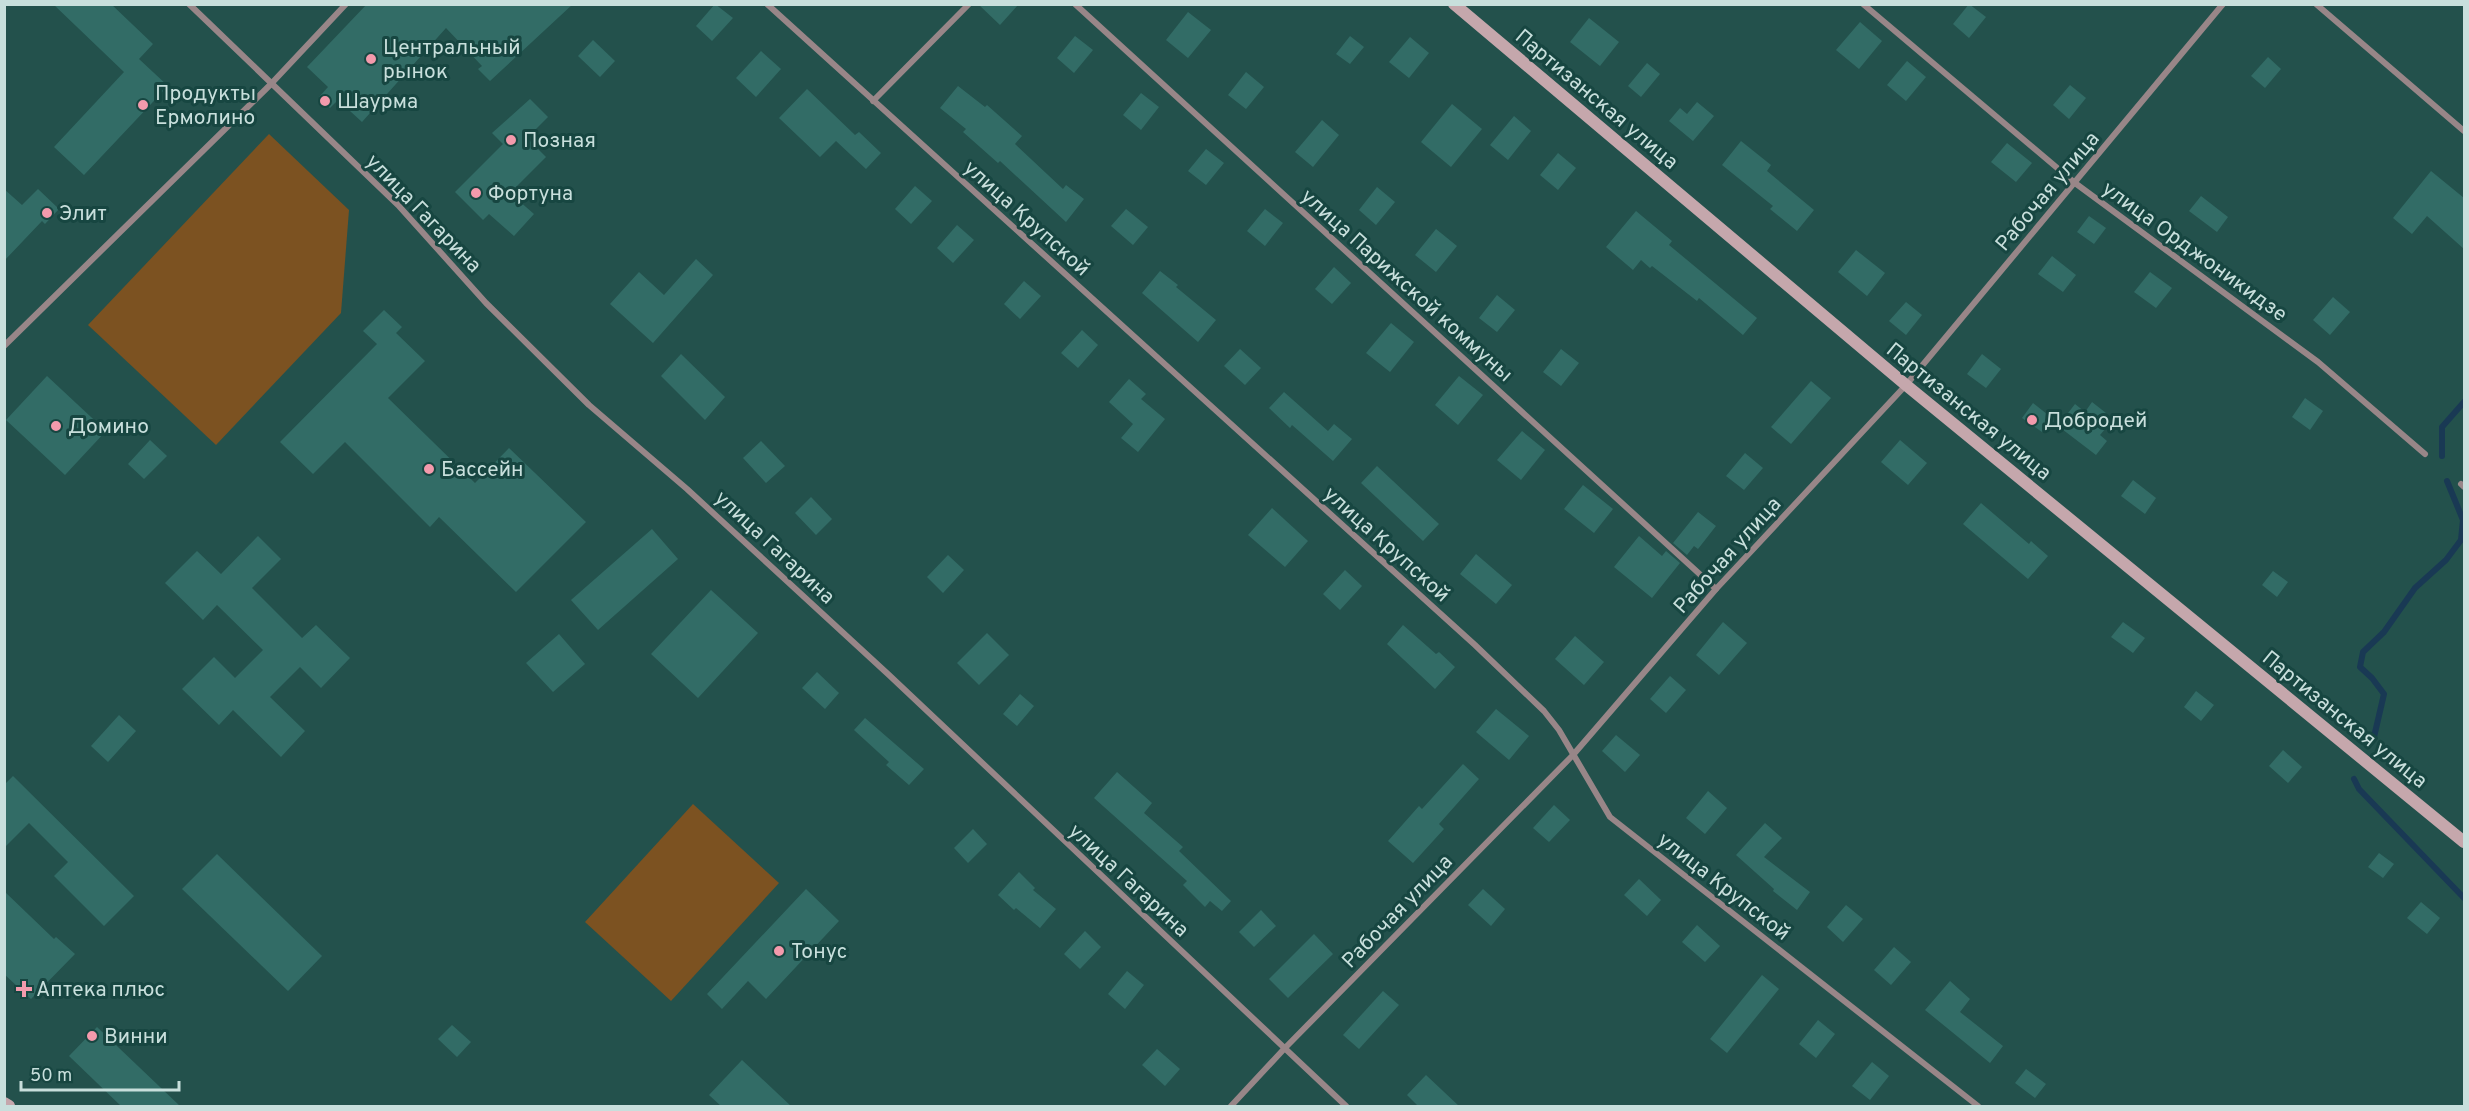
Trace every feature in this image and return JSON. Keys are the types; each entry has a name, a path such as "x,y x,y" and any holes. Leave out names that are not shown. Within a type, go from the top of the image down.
{"main road":[{"name":"Партизанская улица","path":"1454,4 1906,385 2464,842"},
{"path":"4,1103 9,1107"}],"street":[{"name":"улица Гагарина","path":"189,4 270,85 398,205 486,303 589,405 687,489 881,667 1284,1049 1311,1071 1346,1107"},
{"path":"4,346 270,85 346,4"},
{"name":"улица Крупской","path":"767,4 1475,645 1544,711 1559,730 1610,818 1978,1107"},
{"path":"873,101 969,4"},
{"name":"улица Парижской коммуны","path":"1075,4 1716,589"},
{"name":"улица Орджоникидзе","path":"1863,4 2075,183 2319,362 2425,454"},
{"name":"Рабочая улица","path":"1231,1107 1284,1049 1573,755 1716,589 1906,385 2223,4"},
{"path":"2316,4 2464,131"}],"shaded area":[{"path":"269,134 349,210 341,313 216,445 88,325"},
{"path":"693,804 779,883 671,1001 585,922"}],"building":[{"path":"53,4 111,4 153,44 139,59 168,86 84,175 54,147 124,72"},
{"name":"Центральный рынок","path":"367,4 573,4 490,81 478,69 482,66 446,28 362,122 338,100 330,108 319,97 328,87 307,67"},
{"path":"715,4 733,18 712,41 696,26"},
{"path":"978,4 1019,4 1000,25"},
{"path":"1969,4 1986,17 1969,38 1953,24"},
{"path":"1188,12 1211,30 1188,58 1166,40"},
{"path":"1589,18 1619,42 1600,66 1570,42"},
{"path":"1860,22 1882,41 1859,69 1836,50"},
{"path":"1075,36 1093,50 1074,73 1057,58"},
{"path":"1350,36 1364,47 1350,64 1336,54"},
{"path":"1410,37 1429,53 1409,78 1389,62"},
{"path":"593,40 615,61 600,77 578,56"},
{"path":"761,51 781,69 756,97 736,78"},
{"path":"2268,57 2281,69 2265,88 2251,76"},
{"path":"1907,61 1926,77 1906,101 1887,85"},
{"path":"1647,63 1660,74 1641,97 1628,86"},
{"path":"1246,72 1264,87 1246,109 1228,95"},
{"path":"2070,85 2086,98 2069,119 2053,105"},
{"path":"958,86 985,107 987,105 1022,136 1015,144 1063,189 1066,185 1084,199 1066,222 1000,161 998,163 963,132 966,129 940,108"},
{"path":"807,89 855,135 859,132 881,153 866,169 836,141 820,157 779,118"},
{"path":"1141,93 1159,107 1141,130 1123,115"},
{"path":"530,99 548,117 527,138 546,157 510,193 534,214 514,236 489,214 483,220 455,192 503,144 492,133"},
{"path":"1697,102 1714,116 1693,141 1669,121 1680,108 1687,114"},
{"path":"1452,104 1482,129 1451,167 1421,142"},
{"path":"1514,116 1531,131 1508,160 1490,145"},
{"path":"1322,120 1339,135 1313,167 1295,152"},
{"path":"1741,141 1771,165 1767,171 1814,210 1797,231 1770,209 1773,206 1722,165"},
{"path":"2007,143 2032,163 2016,182 1991,162"},
{"path":"1206,149 1224,163 1206,185 1188,171"},
{"path":"1558,153 1576,168 1558,190 1540,175"},
{"path":"2431,171 2464,198 2464,249 2427,216 2412,234 2393,218"},
{"path":"915,186 932,201 911,224 895,209"},
{"path":"1377,187 1395,202 1376,225 1359,210"},
{"path":"4,189 22,205 38,189 59,209 45,224 42,221 4,261"},
{"path":"2201,196 2228,217 2217,232 2189,211"},
{"path":"1126,209 1148,227 1133,245 1111,226"},
{"path":"1265,209 1283,223 1265,246 1247,231"},
{"path":"1636,211 1672,241 1669,245 1757,318 1743,335 1699,298 1697,301 1652,266 1650,268 1641,260 1633,270 1606,247"},
{"path":"2089,216 2106,228 2094,244 2077,232"},
{"path":"957,225 974,240 953,263 937,248"},
{"path":"1436,229 1457,246 1436,272 1415,255"},
{"path":"1856,250 1885,273 1867,296 1838,272"},
{"path":"2052,256 2076,275 2063,292 2038,274"},
{"path":"696,259 713,275 653,343 610,304 639,272 664,295"},
{"path":"1334,267 1351,283 1332,304 1315,289"},
{"path":"1160,271 1216,320 1198,342 1142,293"},
{"path":"2150,272 2172,288 2156,308 2134,292"},
{"path":"1024,281 1041,296 1020,319 1004,304"},
{"path":"1497,295 1515,310 1497,332 1479,318"},
{"path":"2333,297 2350,312 2330,335 2313,320"},
{"path":"1906,302 1922,315 1906,335 1889,321"},
{"path":"384,310 402,327 396,333 425,361 388,398 475,483 509,448 586,522 516,592 439,517 430,527 345,442 313,474 280,442 377,344 363,331"},
{"path":"1391,323 1414,342 1390,372 1366,353"},
{"path":"1082,330 1098,345 1078,368 1061,353"},
{"path":"1240,349 1261,368 1245,385 1224,366"},
{"path":"1561,349 1579,363 1561,386 1543,372"},
{"path":"681,354 725,397 705,420 661,376"},
{"path":"1982,354 2001,369 1986,388 1967,374"},
{"name":"Домино","path":"47,376 106,431 65,475 6,420"},
{"path":"1459,376 1483,395 1458,425 1435,405"},
{"path":"1129,379 1146,394 1141,399 1165,419 1138,452 1121,438 1133,424 1109,402"},
{"path":"1811,381 1831,398 1791,444 1771,427"},
{"path":"1284,392 1328,431 1334,424 1352,439 1333,461 1292,425 1290,428 1269,408"},
{"path":"2305,398 2323,411 2310,430 2292,417"},
{"path":"2092,402 2106,413 2099,423 2106,428 2100,435 2107,441 2096,455 2058,426 2075,404 2085,412"},
{"path":"2033,403 2052,418 2042,432 2022,418"},
{"path":"1522,431 1545,450 1521,480 1497,460"},
{"path":"150,440 167,456 144,479 128,464"},
{"path":"1900,440 1927,463 1908,485 1881,462"},
{"path":"761,441 785,466 766,483 743,458"},
{"path":"1745,453 1763,468 1744,490 1726,476"},
{"path":"1377,466 1439,524 1423,541 1361,483"},
{"path":"2133,480 2156,498 2145,514 2121,496"},
{"path":"1583,485 1613,509 1594,533 1564,509"},
{"path":"811,497 832,519 816,535 795,513"},
{"path":"1981,503 2029,544 2031,541 2048,556 2028,579 1963,524"},
{"path":"1272,508 1308,541 1285,567 1248,535"},
{"path":"1698,512 1716,526 1698,549 1694,546 1687,555 1673,543"},
{"path":"652,529 678,559 598,630 571,600"},
{"path":"258,536 281,559 252,588 302,638 316,625 350,658 321,688 300,667 270,697 305,731 281,757 233,710 219,725 182,689 214,657 235,678 263,650 217,605 203,620 165,583 197,551 221,574"},
{"path":"1639,536 1662,556 1666,551 1680,563 1652,598 1614,567"},
{"path":"1476,554 1512,585 1496,604 1460,574"},
{"path":"948,555 964,570 943,593 927,577"},
{"path":"1345,570 1362,586 1340,610 1323,594"},
{"path":"2273,571 2288,582 2277,597 2262,585"},
{"path":"711,590 758,633 698,698 651,654"},
{"path":"1723,622 1747,643 1719,675 1696,655"},
{"path":"2123,622 2145,638 2133,653 2111,637"},
{"path":"1403,625 1436,654 1439,652 1455,667 1435,689 1387,644"},
{"path":"987,633 1009,655 979,685 957,663"},
{"path":"559,634 585,664 553,692 526,663"},
{"path":"1575,636 1604,662 1584,685 1555,659"},
{"path":"817,672 839,693 825,709 802,688"},
{"path":"1670,676 1686,690 1666,713 1650,699"},
{"path":"2196,691 2214,705 2201,721 2184,707"},
{"path":"1020,694 1034,706 1017,726 1003,714"},
{"path":"1496,709 1529,736 1509,760 1476,732"},
{"path":"119,715 136,731 108,762 91,746"},
{"path":"865,718 924,769 909,785 886,765 889,762 854,730"},
{"path":"1616,735 1640,755 1625,772 1602,751"},
{"path":"2283,750 2302,767 2288,783 2269,766"},
{"path":"1463,764 1479,779 1439,824 1444,829 1413,863 1388,841 1419,806 1422,809"},
{"path":"1117,772 1152,803 1144,813 1183,847 1179,851 1231,901 1222,911 1210,901 1205,907 1183,885 1187,881 1094,798"},
{"path":"13,776 134,896 104,926 54,876 68,862 29,823 4,848 4,785"},
{"path":"1708,791 1727,808 1705,834 1686,818"},
{"path":"1554,805 1570,820 1549,842 1533,828"},
{"path":"1765,823 1782,838 1764,857 1810,892 1797,910 1773,891 1774,889 1736,855"},
{"path":"973,829 987,844 968,863 954,848"},
{"path":"2379,853 2394,864 2383,878 2368,867"},
{"path":"217,854 322,956 288,991 182,889"},
{"path":"1019,872 1035,888 1033,890 1056,909 1040,928 1016,908 1014,910 998,895"},
{"path":"1639,879 1661,900 1647,916 1624,895"},
{"name":"Тонус","path":"806,889 839,921 766,999 748,981 722,1009 707,994"},
{"path":"1483,889 1505,909 1491,926 1468,905"},
{"path":"4,891 54,939 56,937 75,954 31,999 4,974"},
{"path":"2421,902 2440,918 2427,934 2407,918"},
{"path":"1846,905 1863,919 1843,942 1827,927"},
{"path":"1261,910 1276,926 1254,947 1239,932"},
{"path":"1697,925 1720,946 1705,962 1682,942"},
{"path":"1085,931 1101,947 1080,969 1064,954"},
{"path":"1314,934 1333,954 1288,998 1269,979"},
{"path":"1894,947 1911,962 1891,985 1874,970"},
{"path":"1127,971 1144,985 1125,1009 1108,994"},
{"path":"1762,975 1779,989 1727,1053 1710,1039"},
{"path":"1950,981 1970,999 1960,1012 2003,1046 1990,1063 1925,1010"},
{"path":"1383,991 1399,1005 1359,1049 1343,1035"},
{"path":"1818,1020 1835,1034 1816,1058 1799,1044"},
{"path":"452,1025 471,1042 457,1057 438,1039"},
{"path":"97,1027 181,1107 122,1107 69,1056"},
{"path":"1157,1049 1180,1069 1165,1086 1142,1065"},
{"path":"742,1060 792,1107 722,1107 709,1095"},
{"path":"1872,1062 1889,1076 1870,1100 1852,1086"},
{"path":"2026,1069 2046,1084 2035,1098 2015,1083"},
{"path":"1426,1075 1460,1107 1419,1107 1407,1095"}],"waterway":[{"path":"2442,456 2442,427 2464,402"},
{"path":"2374,737 2384,694 2360,667 2363,652 2384,632 2415,588 2446,560 2461,540 2463,520 2447,481"},
{"path":"2354,779 2359,789 2464,898"}],"place":[{"name":"Центральный рынок","path":"371,59"},
{"name":"Шаурма","path":"325,101"},
{"name":"Продукты Ермолино","path":"143,105"},
{"name":"Позная","path":"511,140"},
{"name":"Фортуна","path":"476,193"},
{"name":"Элит","path":"47,213"},
{"name":"Добродей","path":"2032,420"},
{"name":"Домино","path":"56,426"},
{"name":"Бассейн","path":"429,469"},
{"name":"Тонус","path":"779,951"},
{"name":"Аптека плюс","path":"24,989"},
{"name":"Винни","path":"92,1036"}]}
